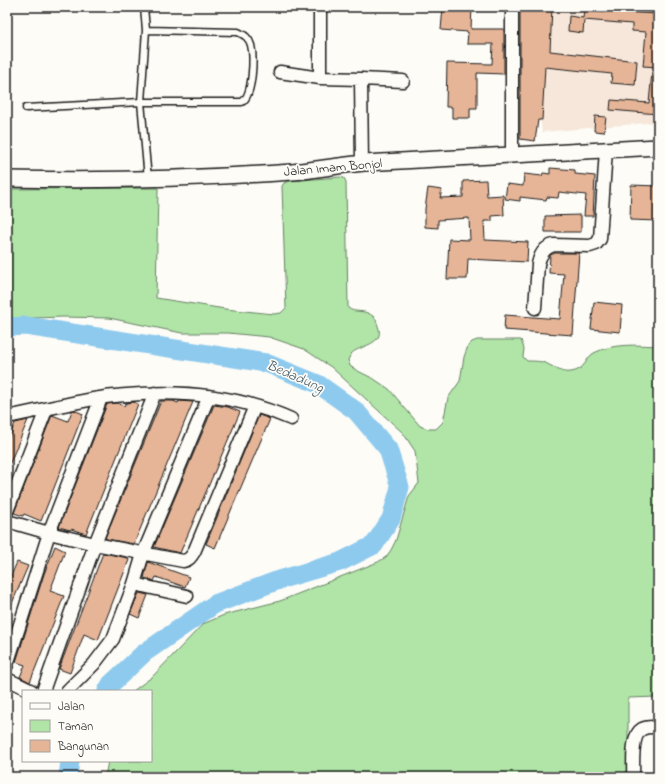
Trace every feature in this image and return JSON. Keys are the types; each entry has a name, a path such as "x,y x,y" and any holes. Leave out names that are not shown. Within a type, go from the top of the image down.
{"street":[{"path":"320,7 320,78"},
{"path":"512,7 512,156"},
{"path":"280,72 320,78 403,81"},
{"path":"361,79 362,164"},
{"name":"Jalan Imam Bonjol","path":"7,179 148,179 214,177 294,172 362,164 658,146"},
{"path":"535,308 538,264 539,257 543,251 548,246 554,245 590,246 596,244 600,239 606,150"},
{"path":"43,690 95,544 154,393"},
{"path":"7,417 101,398 154,393 209,396 270,410 291,419"},
{"path":"67,690 94,664 113,639 134,584 143,554 209,396"},
{"path":"7,665 49,533 101,398"},
{"path":"7,521 95,544 183,561 187,560 191,557 255,406"},
{"path":"7,511 46,410"},
{"path":"134,584 186,596"},
{"path":"7,679 30,690"},
{"path":"633,777 634,747 638,733 643,728 658,726"}],"lane":[{"path":"144,7 146,30 141,102 148,179"},
{"path":"26,108 141,102 242,102 246,100 251,82 252,50 248,38 238,32 146,30"}],"shaded area":[{"path":"527,7 658,7 658,122 542,132"}],"green space":[{"path":"340,177 344,178 346,182 348,308 354,311 370,314 374,317 377,322 379,332 375,341 355,351 351,354 348,360 350,366 389,389 420,426 428,429 436,429 443,422 448,398 460,381 464,357 468,346 477,340 521,340 524,349 523,357 527,361 542,362 563,372 571,372 580,369 591,355 601,350 625,345 658,346 658,697 628,698 628,777 105,777 108,762 152,762 152,690 134,690 152,677 203,624 224,615 280,601 378,562 386,557 396,540 409,496 419,483 415,451 403,433 331,367 304,349 269,337 228,333 182,333 109,318 63,317 7,319 7,189 158,188 156,298 225,309 274,314 281,313 286,308 282,186 284,183 289,181"}],"building":[{"path":"443,7 462,9 463,7 472,7 471,29 504,29 504,74 477,73 477,108 470,108 470,118 452,118 452,107 446,107 447,63 492,64 493,44 467,44 468,32 441,30"},
{"path":"520,7 552,7 550,51 637,61 635,85 611,83 612,74 545,67 542,120 538,120 535,141 520,139"},
{"path":"584,10 658,14 658,67 643,66 646,32 632,31 632,24 584,20 583,33 568,31 569,16 583,18"},
{"path":"652,72 658,72 658,114 610,110 611,100 649,103"},
{"path":"595,116 606,117 604,132 594,131"},
{"path":"550,168 575,170 575,174 595,176 593,216 584,216 586,195 559,192 558,198 547,197 546,200 520,197 520,201 505,199 507,184 523,186 524,174 542,176 543,173 550,174"},
{"path":"486,180 487,196 503,195 504,215 492,216 492,221 484,221 485,240 528,242 527,262 468,259 467,279 447,279 449,239 470,240 469,218 438,220 438,228 425,227 425,209 428,188 442,190 440,198 463,197 463,181"},
{"path":"631,185 658,186 658,221 630,220"},
{"path":"581,215 581,232 545,232 545,216"},
{"path":"555,253 579,253 573,335 504,330 505,315 560,319 564,274 549,273 550,255"},
{"path":"594,302 622,305 620,332 591,329"},
{"path":"161,401 173,401 178,403 179,401 193,402 134,544 107,539 105,538"},
{"path":"133,402 138,404 86,534 59,527 107,404 117,403 124,406 126,403"},
{"path":"214,405 228,407 240,412 180,553 154,547"},
{"path":"74,410 83,414 41,521 24,514 23,516 14,513 52,415 68,421 72,411"},
{"path":"259,415 270,419 215,548 206,544"},
{"path":"28,420 7,470 7,442 15,423"},
{"path":"55,546 65,551 50,591 64,596 30,682 20,677 25,665 16,662 44,574"},
{"path":"103,553 128,558 129,560 98,640 84,634 70,673 59,669"},
{"path":"17,562 28,566 7,615 7,585"},
{"path":"148,562 189,577 185,587 156,577 154,581 144,578"},
{"path":"139,593 148,595 139,618 130,614"}],"waterway":[{"name":"Bedadung","path":"7,327 26,326 266,363 318,384 356,411 388,449 400,487 391,519 374,545 340,562 279,580 215,604 144,653 111,684 108,690"},
{"name":"Bedadung","path":"68,777 70,762"}]}
